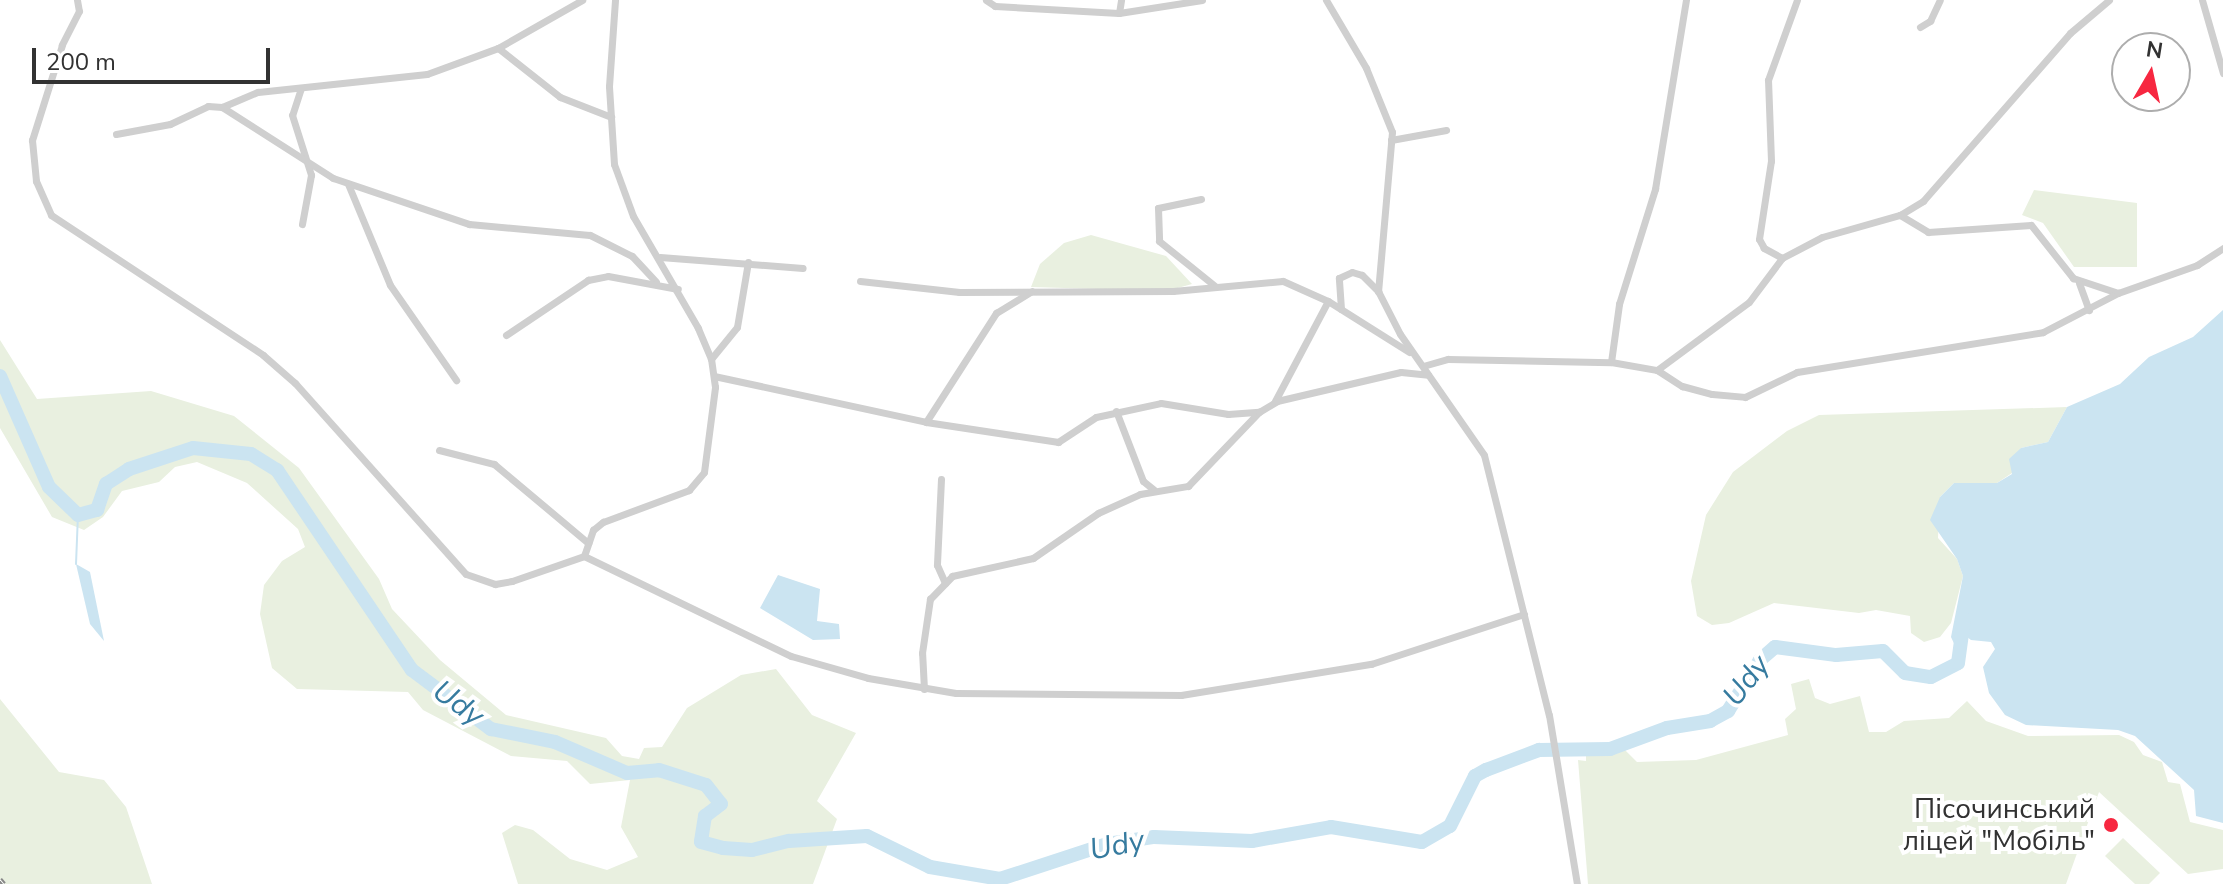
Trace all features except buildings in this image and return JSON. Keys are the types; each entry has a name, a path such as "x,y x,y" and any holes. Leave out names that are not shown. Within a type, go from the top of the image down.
{"street":[{"path":"77,0 79,11 62,45 32,140 36,181 51,215 222,327 295,383 466,574 495,584 584,556 791,656 924,689 1181,695 1371,664 1524,614"},
{"path":"116,134 170,124 208,106 222,107 258,92 427,74 498,48 582,0"},
{"path":"584,556 588,543 603,522 689,490 704,472 714,376 711,359 678,289 633,216 614,164 611,117 615,0"},
{"path":"986,0 995,6 1020,3 1119,13 1202,0"},
{"path":"1119,13 1121,0"},
{"path":"1326,0 1366,68 1391,140 1378,291"},
{"path":"1611,362 1619,304 1655,189 1686,0"},
{"path":"1782,258 1764,248 1759,239 1771,161 1768,80 1797,0"},
{"path":"1920,27 1930,21 1940,0"},
{"path":"1657,370 1749,302 1782,258 1822,237 1900,215 1930,194 2070,33 2109,0"},
{"path":"2202,0 2223,73"},
{"path":"498,48 560,97 611,117"},
{"path":"301,88 292,115 308,161 302,224"},
{"path":"222,107 348,184 469,224 590,235 632,256 656,282"},
{"path":"1391,140 1446,130"},
{"path":"348,184 390,285 456,380"},
{"path":"1201,199 1158,208 1159,241 1215,286"},
{"path":"1900,215 1928,232 2028,223 2038,228 2062,268 2078,281 2118,293"},
{"path":"1423,366 1448,359 1611,362 1657,370 1682,386 1745,397 1797,372 2043,332 2118,293 2197,265 2223,248"},
{"path":"660,257 803,268"},
{"path":"711,359 737,327 748,262"},
{"path":"1341,309 1336,288 1347,273 1362,275 1378,291 1413,354 1484,455 1565,788 1577,884"},
{"path":"506,335 588,280 608,276 656,282 678,289"},
{"path":"860,281 959,292 1173,291 1283,281 1328,301 1413,354"},
{"path":"2078,281 2089,310"},
{"path":"926,422 996,313 1034,290"},
{"path":"1274,402 1328,301"},
{"path":"924,689 922,653 930,599 952,576 1033,558 1080,522 1154,490 1188,486 1259,412 1274,402 1401,372 1428,375"},
{"path":"714,376 926,422 1058,442 1116,411 1161,403 1228,414 1259,412"},
{"path":"1116,411 1143,481 1154,490"},
{"path":"439,450 494,464 588,543"},
{"path":"941,479 937,565 945,583"}],"green space":[{"path":"2034,190 2137,203 2137,267 2074,267 2043,223 2022,215"},
{"path":"1091,235 1166,256 1192,284 1167,291 1031,287 1040,264 1064,243"},
{"path":"0,340 37,399 151,391 234,416 299,468 379,579 392,609 440,660 506,715 606,738 622,756 639,759 644,748 662,747 687,708 741,675 776,669 812,715 856,733 817,801 837,819 813,884 518,884 502,833 515,825 533,830 570,859 607,870 638,857 621,827 630,780 590,784 567,761 511,756 423,710 408,692 297,689 272,668 260,614 264,585 282,561 305,547 298,529 247,483 197,462 175,467 159,482 122,491 103,517 84,530 52,517 0,428"},
{"path":"2067,407 2048,442 2021,448 2012,473 1997,483 1954,483 1940,497 1938,538 1957,559 1963,576 1951,623 1940,637 1924,642 1911,633 1910,616 1876,610 1859,613 1774,603 1729,623 1712,625 1697,616 1691,581 1706,515 1733,472 1787,431 1819,415"},
{"path":"1809,679 1815,698 1830,704 1860,696 1869,732 1886,732 1904,721 1949,718 1967,701 1986,721 2028,736 2119,735 2134,742 2143,755 2162,762 2168,782 2180,784 2190,822 2223,830 2223,869 2188,874 2099,792 2066,884 1588,884 1578,760 1586,761 1586,753 1623,748 1637,762 1696,760 1788,735 1785,719 1796,709 1791,684"},
{"path":"0,699 59,772 104,780 126,807 152,884 0,884"},
{"path":"2123,838 2160,873 2149,884 2135,884 2105,856"}],"water":[{"path":"2223,310 2223,823 2196,816 2194,790 2135,736 2118,730 2026,725 2005,715 1989,693 1983,667 1995,649 1991,642 1971,640 1962,633 1958,652 1951,637 1963,576 1957,559 1930,520 1940,497 1954,483 1997,483 2012,474 2009,459 2021,448 2048,442 2067,407 2120,384 2149,357 2193,337"},
{"path":"76,564 90,572 104,641 90,624"},
{"path":"778,575 820,589 817,621 839,624 840,639 813,640 760,608"}],"waterway":[{"name":"Udy","path":"0,376 49,487 78,515 97,510 106,484 129,469 193,448 251,454 277,470 412,670 491,729 555,742 627,773 659,770 706,785 721,804 705,816 701,842 723,848 752,850 789,841 867,836 930,867 1000,879 1107,844 1154,837 1252,841 1331,827 1422,842 1450,826 1475,776 1486,770 1539,750 1610,749 1667,728 1710,721 1728,711 1760,660 1775,647 1836,655 1883,651 1905,673 1931,677 1958,663 1964,619"},
{"path":"76,564 78,515"}],"railway":[{"path":"0,879 4,884"}],"place":[{"name":"Пісочинський ліцей \"Мобіль\"","path":"2111,825"}]}
